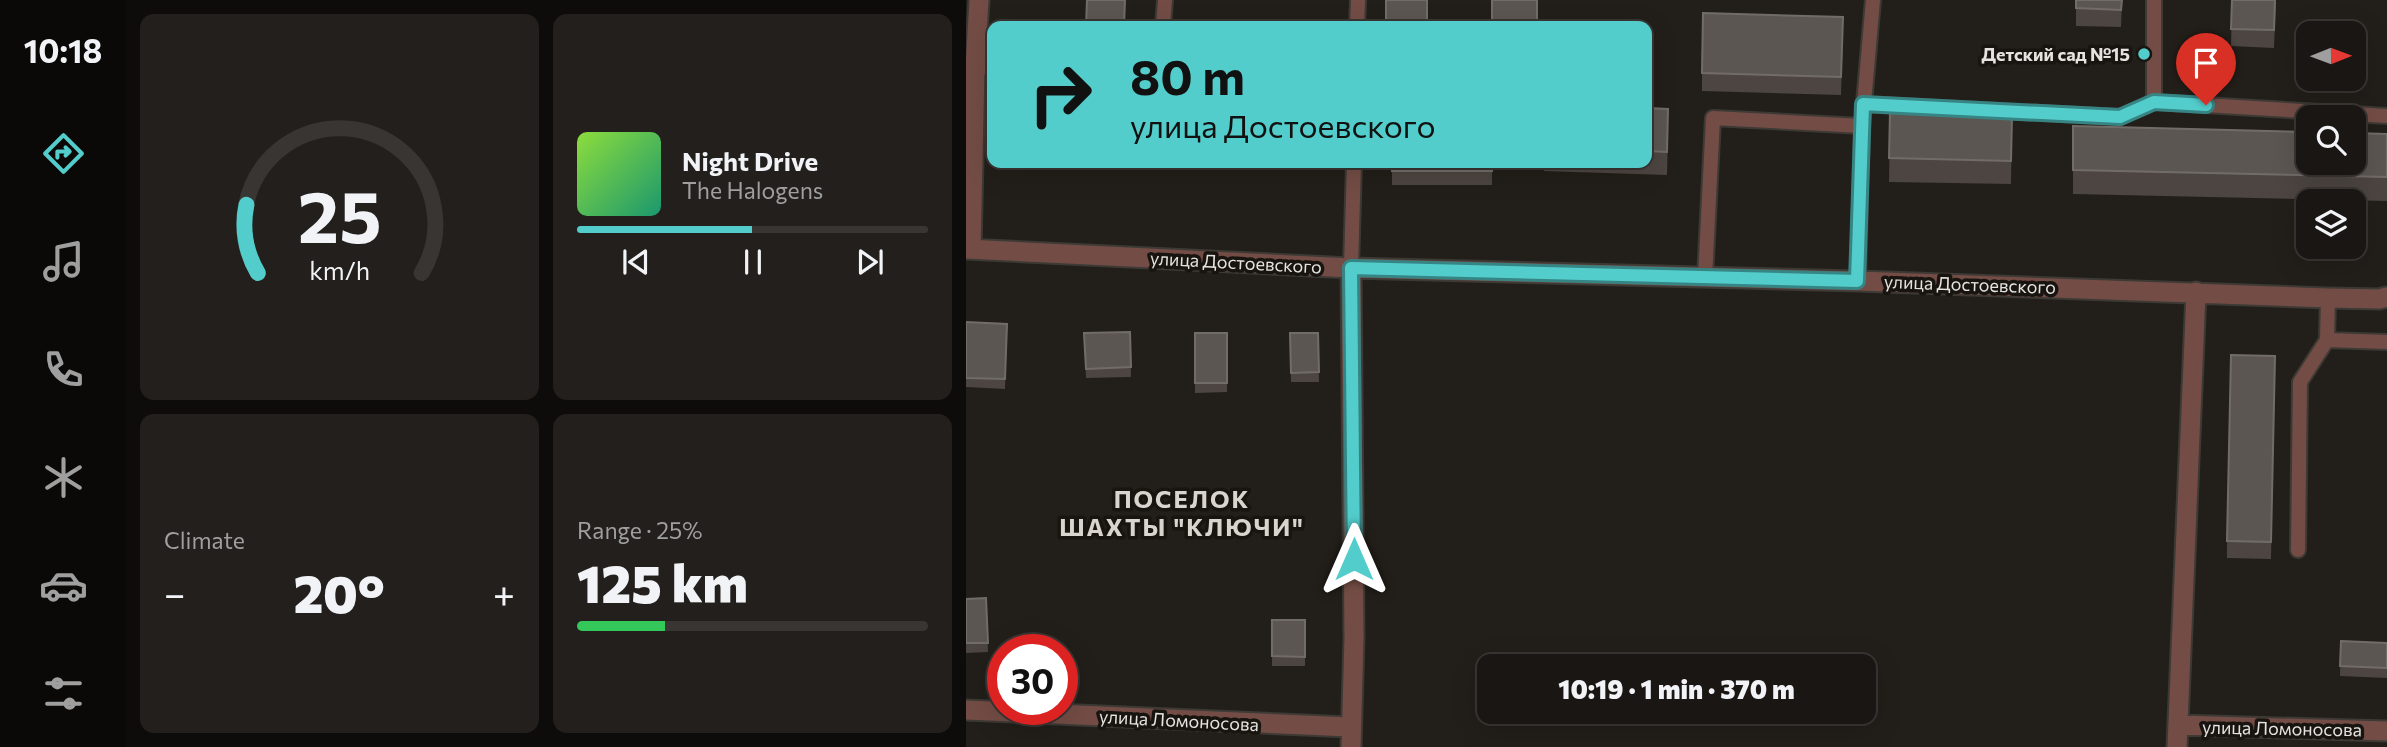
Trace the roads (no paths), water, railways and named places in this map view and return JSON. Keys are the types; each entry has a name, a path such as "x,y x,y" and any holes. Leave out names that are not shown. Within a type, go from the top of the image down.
{"street":[{"path":"969,249 979,0"},
{"name":"улица Достоевского","path":"969,249 1351,268 1857,281 2328,298 2387,297"},
{"path":"1350,747 1354,638 1351,268"},
{"path":"2177,747 2196,292"},
{"name":"улица Ломоносова","path":"966,710 1350,727"},
{"name":"улица Ломоносова","path":"2178,726 2387,731"}],"lane":[{"path":"1163,21 1165,0"},
{"path":"1357,21 1358,0"},
{"path":"1857,281 1863,104 1873,0"},
{"path":"2154,0 2154,102"},
{"path":"1863,104 2120,117 2154,102 2387,116"},
{"path":"1705,278 1713,118 1862,126"},
{"path":"1351,268 1354,168"},
{"path":"2298,550 2300,382 2327,340 2328,298"},
{"path":"2327,340 2387,342"}],"place":[{"name":"Детский сад №15","path":"2144,54"}],"district":[{"name":"ПОСЕЛОК ШАХТЫ \"КЛЮЧИ\"","path":"1182,512"}]}
